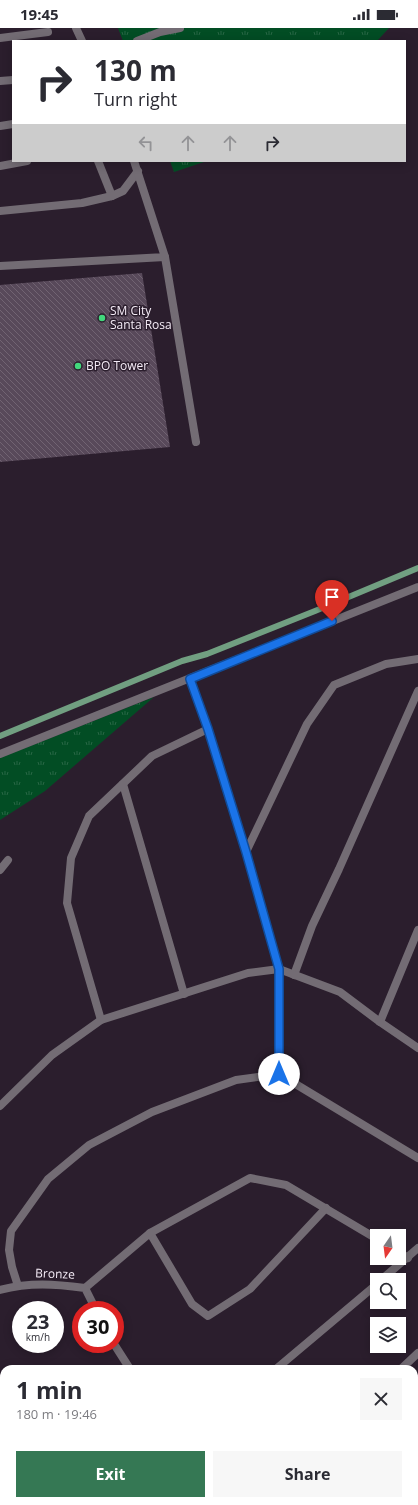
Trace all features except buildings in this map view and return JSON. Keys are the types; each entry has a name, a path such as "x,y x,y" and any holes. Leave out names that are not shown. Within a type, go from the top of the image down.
{"street":[{"path":"76,28 82,40"},
{"path":"140,40 160,32 180,28"},
{"path":"0,38 47,30 51,40"},
{"path":"0,81 12,80"},
{"path":"0,126 12,124"},
{"path":"0,166 21,162"},
{"path":"98,162 112,196"},
{"path":"134,162 165,257 196,442"},
{"path":"0,211 82,203 112,196 123,191 138,171"},
{"path":"0,266 165,257"},
{"path":"0,754 418,587"},
{"path":"246,852 307,724 334,685 386,664 418,659"},
{"path":"190,679 208,729 246,852 279,969 279,1074"},
{"path":"294,975 312,926 418,691"},
{"path":"101,1020 67,903 71,858 89,816 152,756 208,729"},
{"path":"123,784 184,994"},
{"path":"0,870 8,860"},
{"path":"380,1022 418,930"},
{"path":"0,1106 52,1055 101,1020 248,973 279,969 340,992 418,1048"},
{"path":"18,1286 12,1267 9,1250 12,1231 48,1179 89,1145 152,1112 236,1080 279,1074 418,1158"},
{"path":"85,1288 150,1233 250,1178 286,1185 370,1235"},
{"path":"150,1233 192,1304 208,1316 250,1289 326,1208"},
{"path":"390,1273 418,1248"},
{"name":"Bronze","path":"0,1290 18,1286 51,1284 85,1288 92,1301"},
{"path":"281,1365 370,1290"},
{"path":"120,1353 127,1365"},
{"path":"406,1365 418,1354"}],"green space":[{"path":"118,28 389,28 378,40 123,40"},
{"path":"170,162 204,162 174,172"},
{"path":"154,697 45,791 0,820 0,758"}],"waterway":[{"path":"0,736 182,661 207,654 418,568"}],"place":[{"name":"SM City Santa Rosa","path":"102,318"},
{"name":"BPO Tower","path":"78,366"}],"route":[{"path":"279,1074 279,969 246,852 208,729 190,679 332,621"}]}
